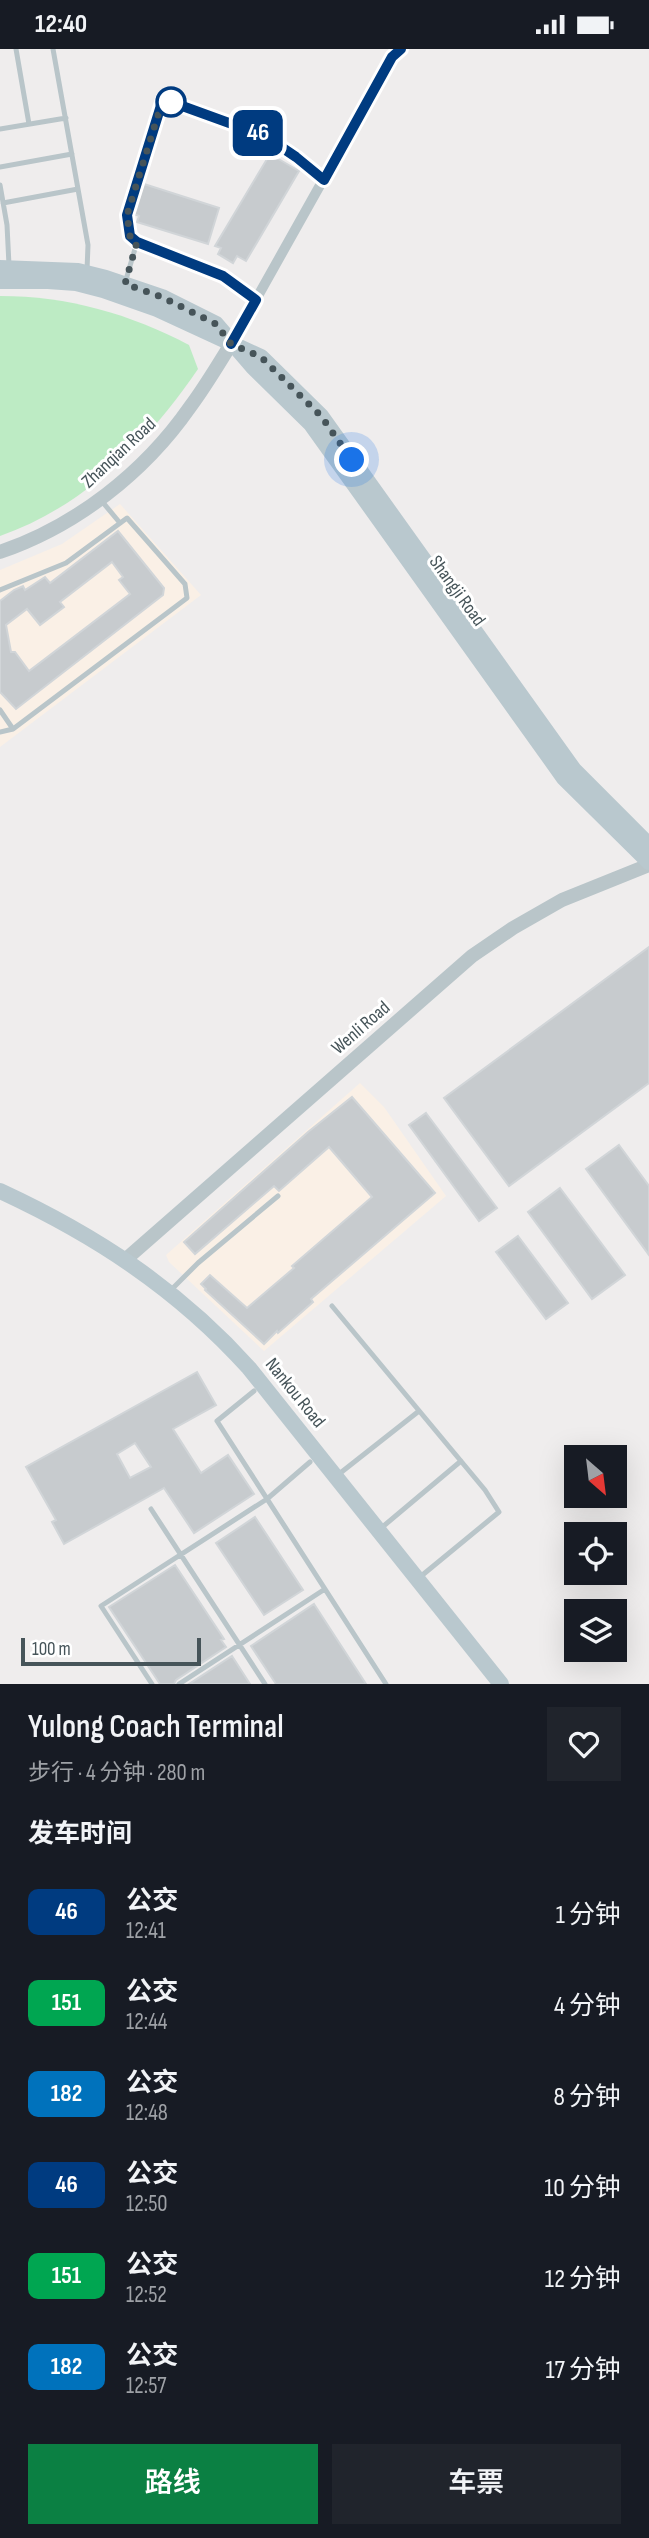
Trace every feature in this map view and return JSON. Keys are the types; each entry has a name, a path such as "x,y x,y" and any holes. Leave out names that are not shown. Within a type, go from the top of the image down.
{"main road":[{"name":"Shangji Road","path":"3,272 49,268 87,273 162,297 216,324 231,344 311,423 564,778 649,864"},
{"name":"Shangji Road","path":"3,272 48,281 76,283 103,290 157,309 261,357 321,416 574,770 649,845"},
{"name":"Nankou Road","path":"0,1191 48,1215 125,1260 169,1291 212,1329 248,1368 501,1684"},
{"name":"Nankou Road","path":"0,1202 84,1247 147,1286 205,1336 254,1391 488,1684"}],"street":[{"path":"231,344 392,57 401,49"},
{"name":"Zhanqian Road","path":"0,552 56,528 100,499 135,470 190,408 231,344"},
{"name":"Wenli Road","path":"125,1260 472,956 513,928 562,900 649,864"}],"lane":[{"path":"16,49 29,124"},
{"path":"53,49 88,245 87,273"},
{"path":"256,300 223,276 137,242 130,236 127,215 163,99 265,136 324,180"},
{"path":"0,129 66,118"},
{"path":"0,167 72,154"},
{"path":"0,185 7,225 3,272"},
{"path":"3,203 78,189"},
{"path":"125,284 137,242"},
{"path":"100,499 120,523"},
{"path":"0,590 66,562 127,518 185,585 187,598 13,729 0,732"},
{"path":"0,710 13,729"},
{"path":"169,1291 278,1196"},
{"path":"332,1305 485,1490 499,1512 417,1580"},
{"path":"254,1391 217,1421 386,1684"},
{"path":"335,1477 419,1411"},
{"path":"378,1530 461,1461"},
{"path":"152,1684 101,1606 267,1499 310,1462"},
{"path":"151,1509 265,1684"},
{"path":"179,1684 325,1589"}],"shaded area":[{"path":"120,504 201,595 0,747 0,570 62,544"},
{"path":"360,1083 384,1107 446,1196 264,1351 169,1262 166,1255"}],"green space":[{"path":"0,296 74,303 144,324 189,345 198,369 158,422 112,469 60,508 0,536"}],"building":[{"path":"270,154 299,171 246,261 237,256 233,263 218,254 221,248 215,246"},
{"path":"144,184 219,208 208,244 137,222 139,216 134,214"},
{"path":"118,531 164,588 163,595 16,709 0,692 0,601 14,590 23,586 25,590 45,577 50,583","holes":["112,562 123,577 119,580 130,594 29,671 15,652 11,652 6,625 27,609 40,625 64,607 60,602"]},
{"path":"649,947 649,1083 509,1186 444,1098"},
{"path":"352,1097 435,1193 311,1299 313,1302 264,1344 201,1284 210,1275 247,1308 372,1197 329,1147 279,1191 274,1186 195,1254 184,1242 308,1132"},
{"path":"426,1113 497,1208 479,1221 409,1125"},
{"path":"619,1145 649,1186 649,1255 586,1169"},
{"path":"560,1188 625,1275 592,1299 528,1212"},
{"path":"518,1236 568,1303 546,1319 496,1252"},
{"path":"197,1372 216,1405 173,1429 201,1473 228,1455 254,1494 194,1533 164,1488 64,1544 52,1522 56,1520 26,1467","holes":["135,1443 151,1467 130,1478 117,1454"]},
{"path":"255,1517 303,1590 264,1615 216,1543"},
{"path":"175,1565 224,1639 221,1640 226,1647 174,1684 160,1684 109,1607"},
{"path":"314,1604 366,1684 276,1684 251,1646"},
{"path":"232,1656 250,1684 189,1684"}],"bus line":[{"name":"46","path":"231,344 256,300 223,276 137,242 130,236 127,215 163,99 265,136 324,180 392,57 401,49"}],"route":[{"path":"171,102 163,99 127,215 130,236 137,242 125,284 162,297 216,324 231,344 261,357 321,416 352,460"}]}
